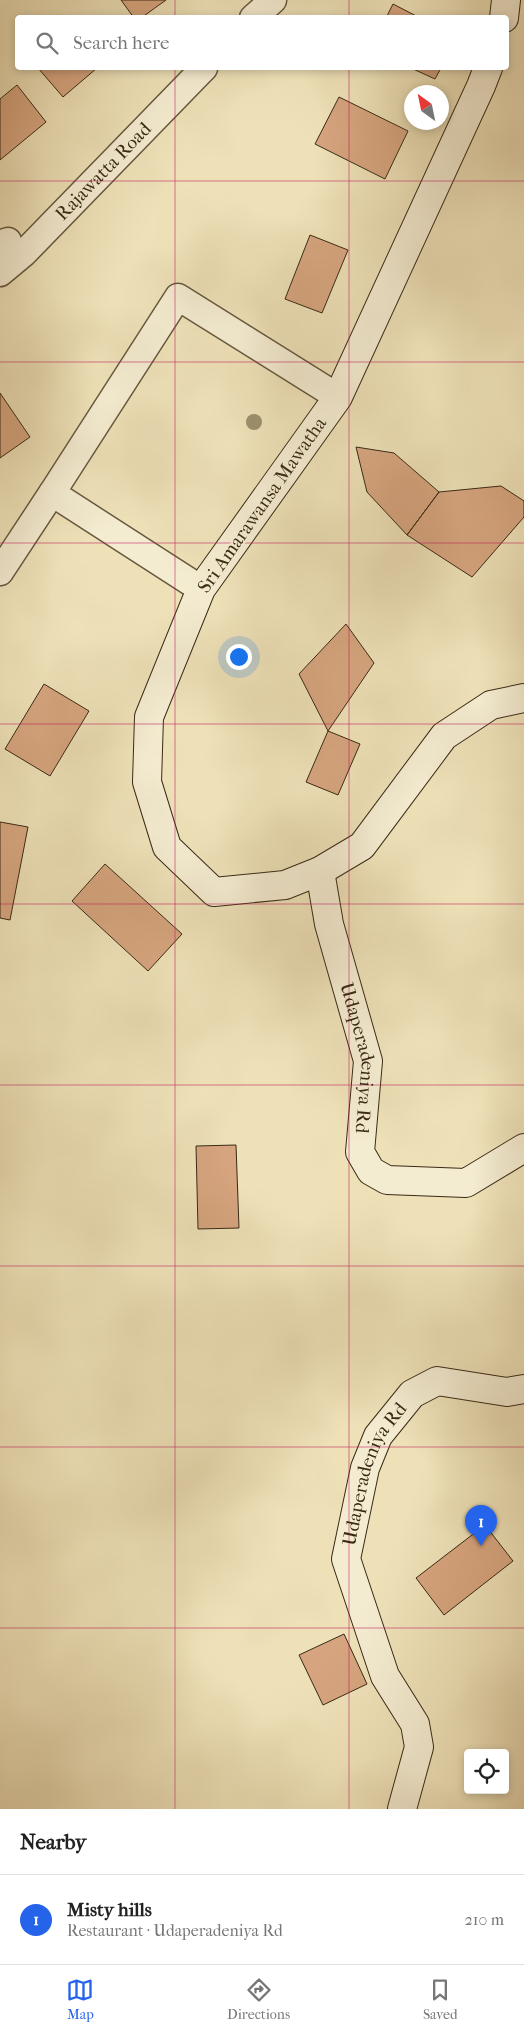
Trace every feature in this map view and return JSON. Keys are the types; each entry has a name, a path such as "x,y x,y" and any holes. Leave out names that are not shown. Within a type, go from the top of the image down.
{"street":[{"path":"256,15 273,0"},
{"path":"504,15 506,0"},
{"name":"Rajawatta Road","path":"0,273 24,253 202,70"},
{"name":"Sri Amarawansa Mawatha","path":"487,70 482,86 338,397 202,589 149,717 148,782 167,847 214,892 285,885 320,871 362,846 444,736 491,705 524,698"},
{"path":"0,572 178,296 338,397"},
{"path":"52,493 202,589"},
{"name":"Udaperadeniya Rd","path":"320,871 329,924 368,1061 360,1152 371,1171 387,1180 466,1183 524,1148"},
{"name":"Udaperadeniya Rd","path":"402,1809 419,1747 415,1724 385,1676 346,1559 365,1468 378,1436 412,1394 437,1382 507,1392 524,1389"}],"building":[{"path":"121,0 166,0 145,15 132,15"},
{"path":"393,4 414,15 388,15"},
{"path":"40,70 95,70 63,97"},
{"path":"415,70 440,70 435,79"},
{"path":"17,85 46,122 0,160 0,99"},
{"path":"339,97 408,131 385,179 315,144"},
{"path":"310,235 348,250 322,313 285,299"},
{"path":"0,393 30,437 0,458"},
{"path":"356,447 394,453 439,492 407,535 367,492"},
{"path":"501,486 524,501 524,517 472,577 407,535 439,492"},
{"path":"346,624 374,663 328,731 299,674"},
{"path":"44,684 89,711 50,776 5,749"},
{"path":"328,731 360,744 338,795 306,782"},
{"path":"0,822 28,827 10,920 0,918"},
{"path":"105,864 182,934 148,971 72,901"},
{"path":"236,1145 239,1228 198,1229 196,1146"},
{"path":"485,1525 513,1561 444,1615 416,1578"},
{"path":"344,1634 367,1684 323,1705 299,1655"}],"place":[{"name":"Misty hills","path":"481,1546"}]}
